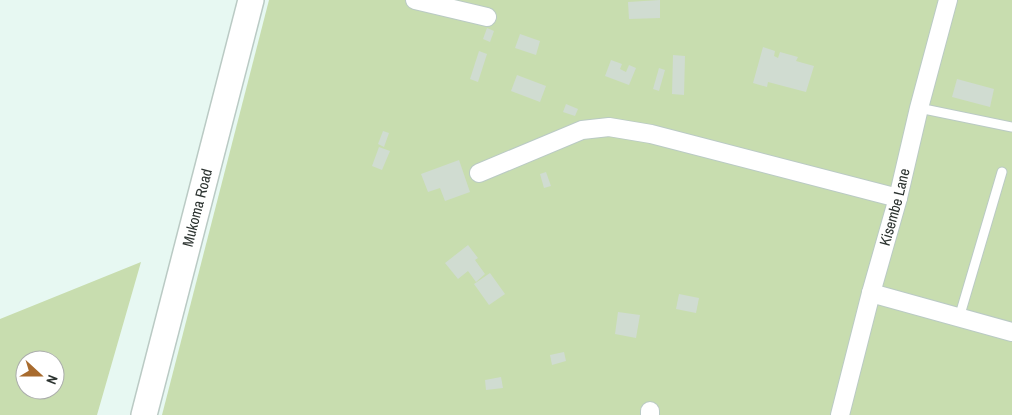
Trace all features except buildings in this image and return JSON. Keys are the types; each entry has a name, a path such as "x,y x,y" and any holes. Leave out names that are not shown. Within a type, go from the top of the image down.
{"street":[{"name":"Mukoma Road","path":"144,415 251,0"},
{"path":"415,0 487,17"},
{"name":"Kisembe Lane","path":"840,415 870,293 898,198 919,108 948,0"},
{"path":"480,173 582,130 609,127 651,134 898,198"},
{"path":"870,293 1012,332"}],"lane":[{"path":"919,108 1012,127"},
{"path":"959,318 1002,172"}],"green space":[{"path":"269,0 1012,0 1012,415 162,415"},
{"path":"141,262 97,415 0,415 0,319"}]}
